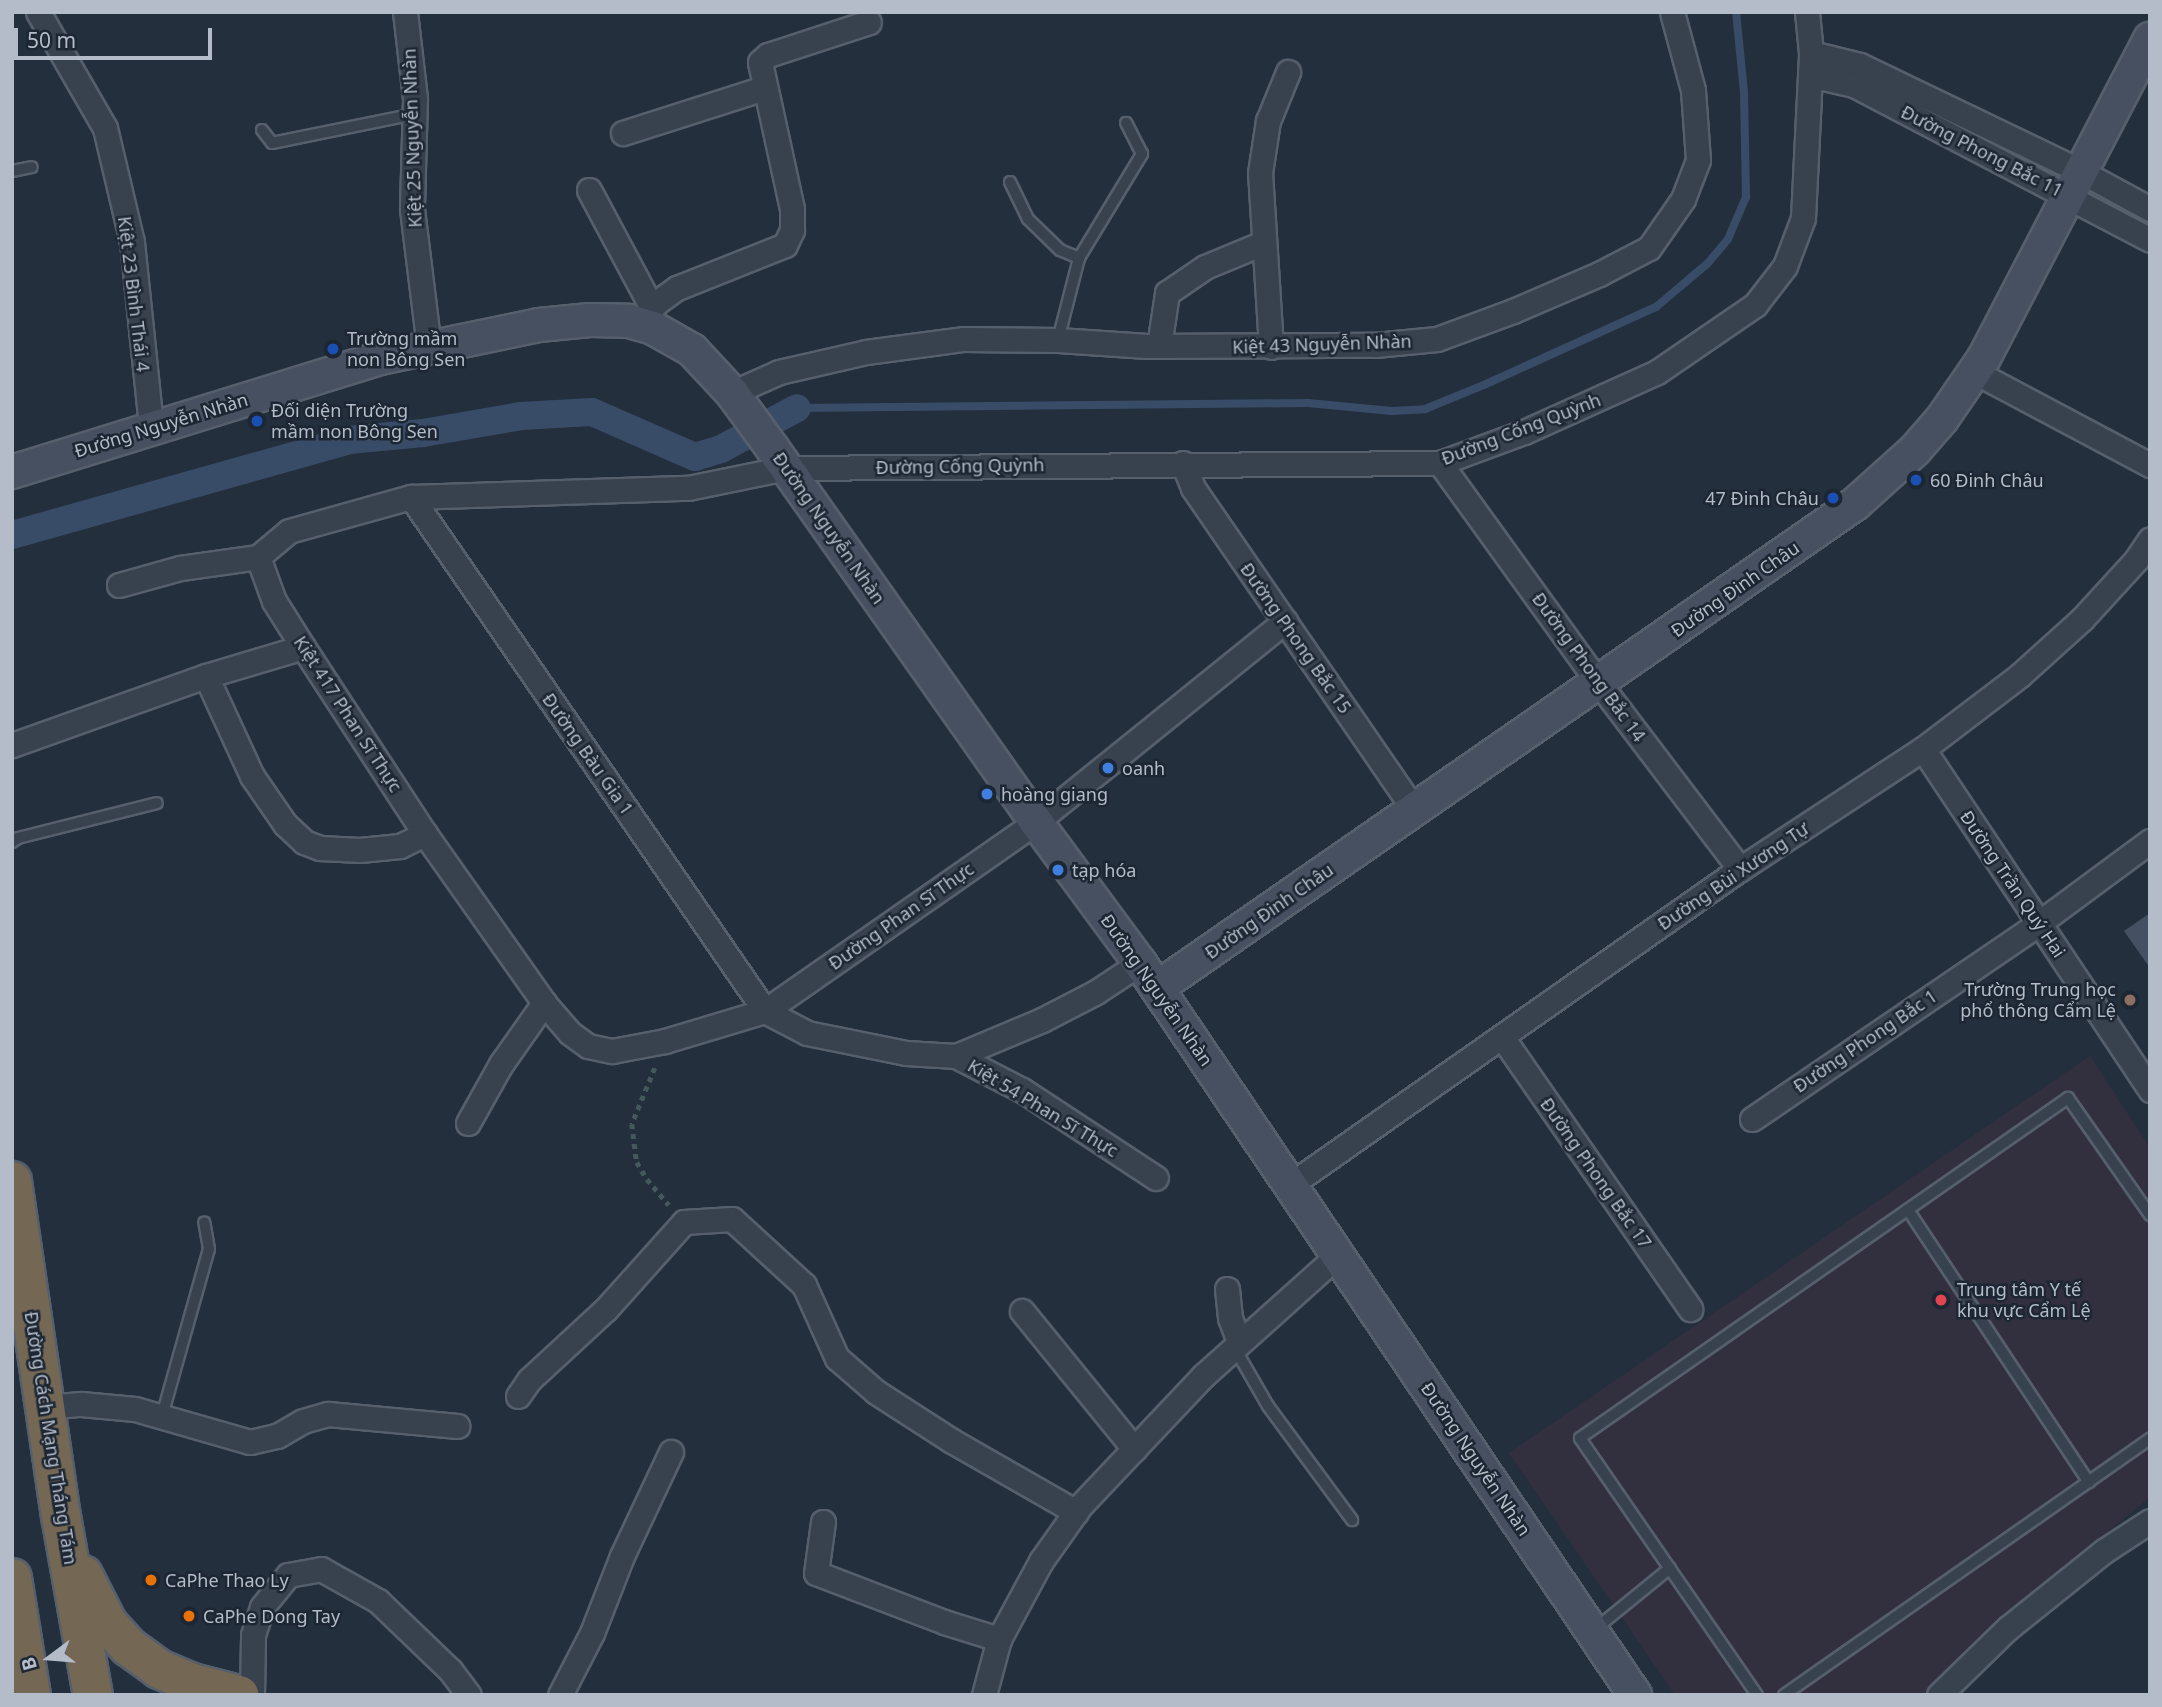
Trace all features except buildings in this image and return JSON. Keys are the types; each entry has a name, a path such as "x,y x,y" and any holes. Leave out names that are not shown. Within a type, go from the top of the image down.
{"highway":[{"name":"Đường Cách Mạng Tháng Tám","path":"12,1181 61,1516 93,1695"},
{"path":"61,1516 90,1594 108,1623 129,1647 159,1669 192,1683 239,1695"},
{"path":"12,1578 19,1632 32,1695"},
{"path":"16,1695 19,1632"}],"street":[{"name":"Kiệt 23 Bình Thái 4","path":"38,12 105,128 132,242 151,427"},
{"name":"Kiệt 25 Nguyễn Nhàn","path":"405,12 414,114 412,209 429,348"},
{"name":"Kiệt 43 Nguyễn Nhàn","path":"736,399 779,372 866,352 964,339 1058,340 1159,346 1375,345 1437,339 1526,306 1649,248 1683,199 1698,160 1693,90 1672,12"},
{"name":"Đường Cống Quỳnh","path":"411,497 688,488 780,459 1440,463 1547,422 1657,372 1755,305 1785,266 1803,218 1810,64 1807,12"},
{"path":"589,190 645,316 677,288 785,244 792,230 792,209 760,62 768,55 869,22"},
{"name":"Đường Đinh Châu","path":"1148,976 1415,811 1855,504 1915,450 1942,419 1975,372 2150,39"},
{"name":"Đường Phong Bắc 11","path":"1810,64 2074,183 2150,209"},
{"path":"1271,347 1260,173 1268,121 1288,72"},
{"path":"623,133 764,88"},
{"name":"Đường Phong Bắc 11","path":"2074,183 2150,240"},
{"path":"1159,346 1167,293 1205,267 1264,243"},
{"name":"Đường Nguyễn Nhàn","path":"12,472 380,358 539,325 645,316 692,350 736,399 780,459 1148,976 1636,1695"},
{"path":"1975,372 2150,466"},
{"name":"Đường Phong Bắc 15","path":"1182,463 1193,488 1415,811"},
{"name":"Đường Phong Bắc 14","path":"1440,463 1598,682 1740,869"},
{"path":"119,585 180,568 258,557 289,531 411,497"},
{"name":"Đường Bàu Gia 1","path":"411,497 765,1011"},
{"name":"Đường Bùi Xương Tự","path":"1290,1185 1740,869 1923,749 2020,676 2082,619 2136,560 2150,539"},
{"name":"Kiệt 417 Phan Sĩ Thực","path":"258,557 274,601 425,834 544,1003 570,1033 588,1046 612,1051 665,1041 765,1011"},
{"name":"Đường Phan Sĩ Thực","path":"765,1011 1036,822 1285,621"},
{"path":"12,745 205,676 303,647"},
{"path":"205,676 252,776 285,824 304,842 320,848 360,850 400,846 425,834"},
{"name":"Đường Trần Quý Hai","path":"1923,749 2150,1090"},
{"name":"Đường Phong Bắc 1","path":"1752,1119 2039,923 2150,841"},
{"path":"956,1056 1042,1020 1096,992 1148,976"},
{"path":"468,1123 501,1064 544,1003"},
{"name":"Kiệt 54 Phan Sĩ Thực","path":"765,1011 781,1022 807,1033 906,1053 956,1056 1022,1090 1156,1178"},
{"name":"Đường Phong Bắc 17","path":"1502,1037 1690,1310"},
{"path":"518,1396 529,1380 606,1309 684,1222 732,1219 804,1285 837,1358 876,1392 952,1441 1078,1509"},
{"path":"984,1695 999,1639 1041,1561 1078,1509 1236,1344 1338,1255"},
{"path":"1227,1289 1236,1344"},
{"path":"1022,1311 1134,1449"},
{"path":"45,1407 110,1406 162,1416 250,1442 277,1436 303,1421 328,1414 457,1426"},
{"path":"559,1695 592,1633 622,1556 671,1452"},
{"path":"1940,1695 2008,1628 2104,1551 2150,1521"},
{"path":"823,1522 816,1573 944,1622 999,1639"},
{"path":"252,1695 253,1635 261,1607 288,1575 321,1569 378,1601 450,1670 470,1695"}],"lane":[{"path":"262,130 272,144 414,114"},
{"path":"1058,340 1079,258 1142,154 1126,123"},
{"path":"12,171 32,167"},
{"path":"1010,182 1028,219 1060,250 1079,258"},
{"path":"12,842 157,803"},
{"path":"1758,1695 1580,1438 2068,1098 2150,1215"},
{"path":"1908,1210 2089,1482"},
{"path":"162,1416 209,1249 204,1222"},
{"path":"1236,1344 1268,1406 1352,1520"},
{"path":"1784,1695 2150,1439"},
{"path":"1591,1632 1670,1568"}],"shaded area":[{"name":"Trung tâm Y tế khu vực Cẩm Lệ","path":"2090,1056 2150,1148 2150,1497 2029,1598 1932,1695 1675,1695 1509,1453"}],"waterway":[{"path":"797,408 1308,403 1392,411 1425,409 1486,384 1656,307 1708,263 1728,239 1746,197 1744,92 1736,12"},
{"path":"12,535 349,440 423,433 521,416 592,412 695,457 721,449 797,408"}],"place":[{"name":"Trường mầm non Bông Sen","path":"333,349"},
{"name":"Đối diện Trường mầm non Bông Sen","path":"257,421"},
{"name":"60 Đinh Châu","path":"1916,480"},
{"name":"47 Đinh Châu","path":"1833,498"},
{"name":"oanh","path":"1108,768"},
{"name":"hoàng giang","path":"987,794"},
{"name":"tạp hóa","path":"1058,870"},
{"name":"Trường Trung học phổ thông Cẩm Lệ","path":"2130,1000"},
{"name":"Trung tâm Y tế khu vực Cẩm Lệ","path":"1941,1300"},
{"name":"CaPhe Thao Ly","path":"151,1580"},
{"name":"CaPhe Dong Tay","path":"189,1616"}]}
